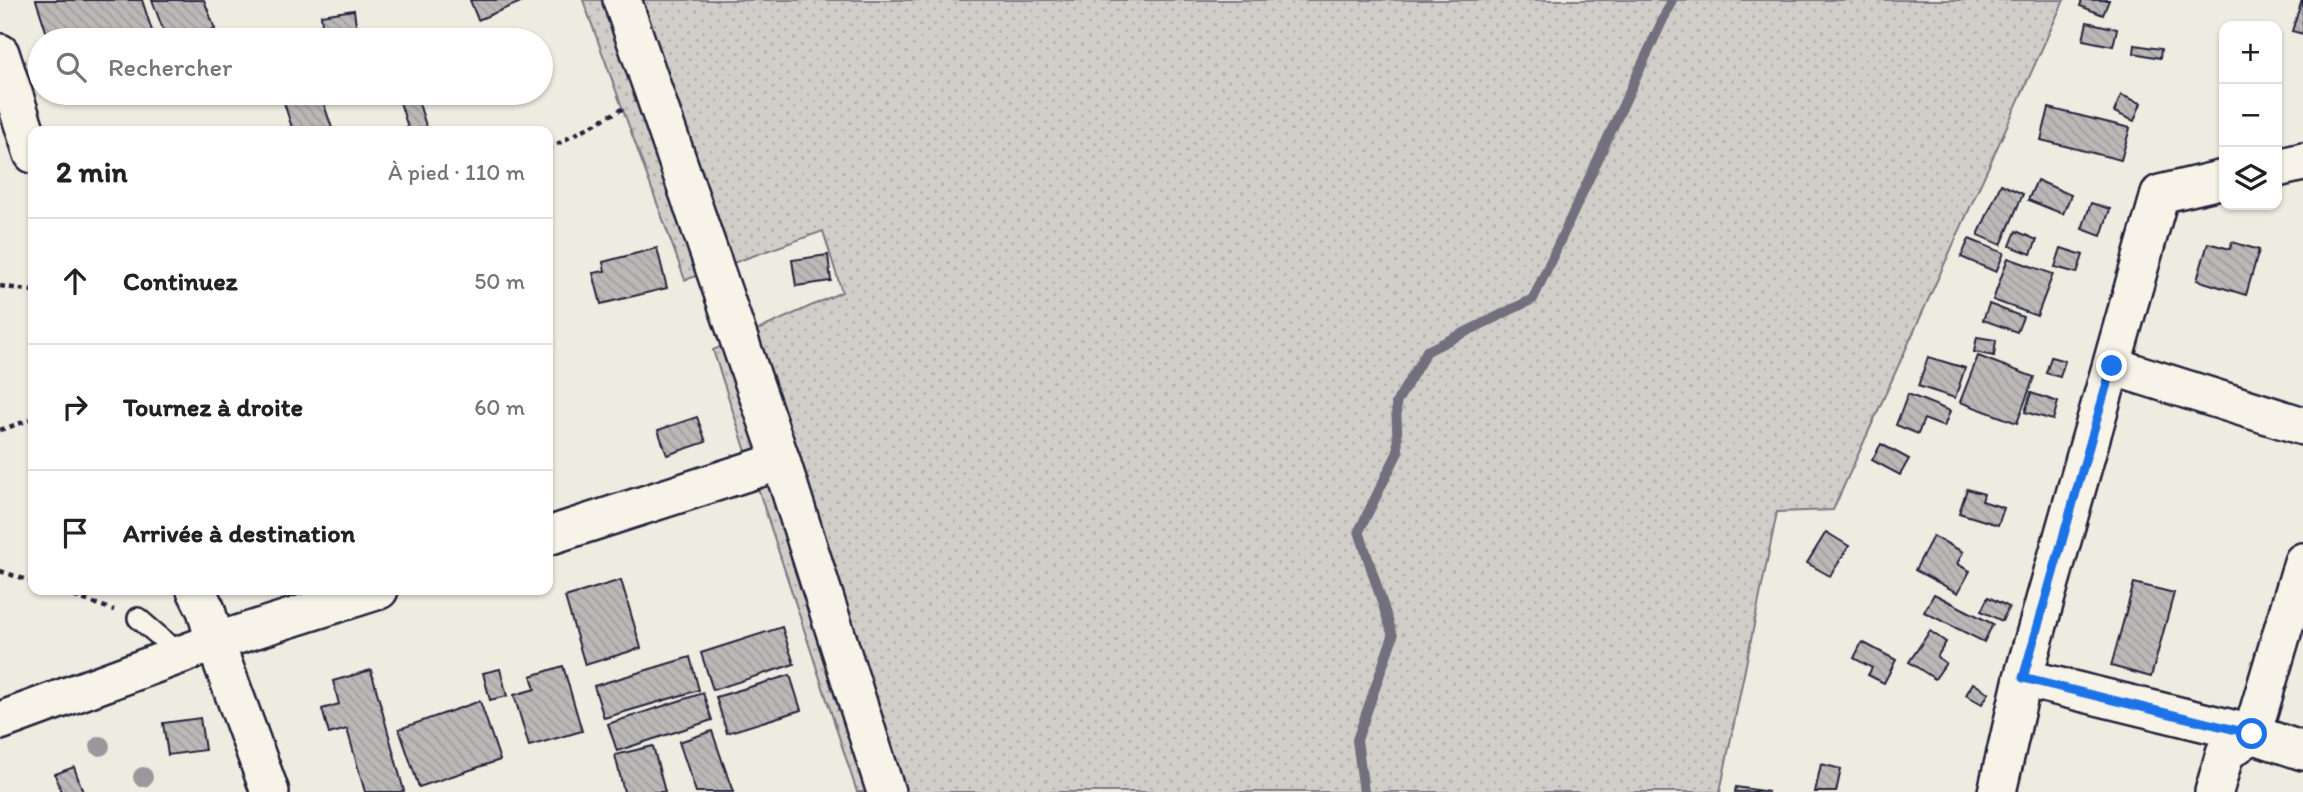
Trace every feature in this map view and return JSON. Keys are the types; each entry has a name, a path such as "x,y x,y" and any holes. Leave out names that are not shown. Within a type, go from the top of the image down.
{"street":[{"path":"622,0 781,461 886,792"},
{"path":"0,54 28,139"},
{"path":"2282,167 2303,162"},
{"path":"1997,792 2023,678 2160,194 2219,181"},
{"path":"2112,366 2303,426"},
{"path":"553,534 781,461"},
{"path":"2214,792 2225,753 2252,734 2303,562"},
{"path":"198,595 270,792"},
{"path":"0,721 215,642 363,595"},
{"path":"2023,678 2252,734 2303,751"}],"lane":[{"path":"138,618 181,655"}],"path":[{"path":"553,146 654,92"},
{"path":"0,286 28,290"},
{"path":"0,430 28,421"},
{"path":"0,571 28,580"}],"shaded area":[{"path":"583,0 2064,0 1833,510 1777,512 1720,792 857,792 713,350 842,292 823,231 685,280"}],"building":[{"path":"36,0 142,0 151,28 45,28"},
{"path":"152,0 204,0 215,28 162,28"},
{"path":"470,0 520,0 521,2 478,20"},
{"path":"2082,0 2109,0 2103,15 2080,6"},
{"path":"2303,0 2303,34 2292,31"},
{"path":"354,10 356,28 323,28 321,15"},
{"path":"2087,22 2117,29 2113,46 2083,40"},
{"path":"2135,45 2161,49 2160,58 2134,53"},
{"path":"2121,95 2141,103 2134,121 2114,112"},
{"path":"285,105 324,105 331,126 291,126"},
{"path":"401,105 419,105 426,126 407,126"},
{"path":"2049,108 2130,128 2121,160 2041,140"},
{"path":"2037,180 2071,195 2063,214 2028,200"},
{"path":"2001,184 2023,194 2001,245 1978,235"},
{"path":"2091,203 2110,209 2101,236 2082,229"},
{"path":"2016,231 2037,240 2031,254 2010,246"},
{"path":"1969,239 2004,253 1996,272 1961,257"},
{"path":"2232,242 2259,250 2246,295 2197,280 2208,243 2230,249"},
{"path":"657,248 667,288 601,304 593,273 605,271 603,262"},
{"path":"2061,248 2083,255 2077,273 2055,267"},
{"path":"828,255 831,281 796,286 792,260"},
{"path":"2008,258 2053,274 2037,316 1993,300"},
{"path":"1989,304 2023,317 2017,332 1983,320"},
{"path":"1977,337 1996,340 1994,356 1974,352"},
{"path":"1978,356 2034,377 2017,423 1960,402"},
{"path":"1928,357 1965,368 1955,398 1918,386"},
{"path":"2051,357 2065,361 2060,377 2046,373"},
{"path":"2031,393 2058,402 2053,420 2025,412"},
{"path":"1908,394 1950,411 1944,427 1924,419 1918,434 1896,425"},
{"path":"697,417 706,442 667,455 658,430"},
{"path":"1881,444 1909,459 1900,475 1872,460"},
{"path":"1967,489 1984,494 1982,501 2004,508 1998,525 1959,513"},
{"path":"1826,532 1849,546 1830,576 1807,563"},
{"path":"1933,536 1963,552 1957,564 1970,571 1958,593 1915,570"},
{"path":"621,580 641,648 585,665 565,597"},
{"path":"2134,583 2174,593 2151,677 2111,666"},
{"path":"1934,594 1993,624 1984,642 1924,612"},
{"path":"1988,597 2009,607 2002,621 1981,611"},
{"path":"782,627 794,664 713,690 701,653"},
{"path":"1930,631 1946,642 1937,657 1946,663 1935,679 1909,662"},
{"path":"1862,642 1896,660 1884,683 1868,675 1872,668 1854,658"},
{"path":"690,657 699,690 604,718 594,686"},
{"path":"563,666 582,731 529,746 514,695 535,689 531,676"},
{"path":"500,669 507,696 490,700 483,673"},
{"path":"371,670 404,791 365,792 347,729 329,734 322,709 339,704 333,681"},
{"path":"790,675 801,710 727,733 716,697"},
{"path":"1973,683 1989,693 1982,704 1966,695"},
{"path":"703,693 712,720 617,751 608,724"},
{"path":"480,701 500,760 419,787 399,729"},
{"path":"200,718 205,750 168,755 163,723"},
{"path":"712,731 733,792 696,792 679,742"},
{"path":"653,746 665,792 624,792 615,755"},
{"path":"1821,764 1841,769 1836,792 1815,792"},
{"path":"74,767 83,792 61,792 55,774"},
{"path":"1736,787 1769,792 1735,792"}],"waterway":[{"path":"1364,792 1357,740 1393,636 1359,531 1398,452 1396,403 1427,351 1533,299 1672,0"}],"route":[{"path":"2112,366 2023,678 2252,734"}]}
